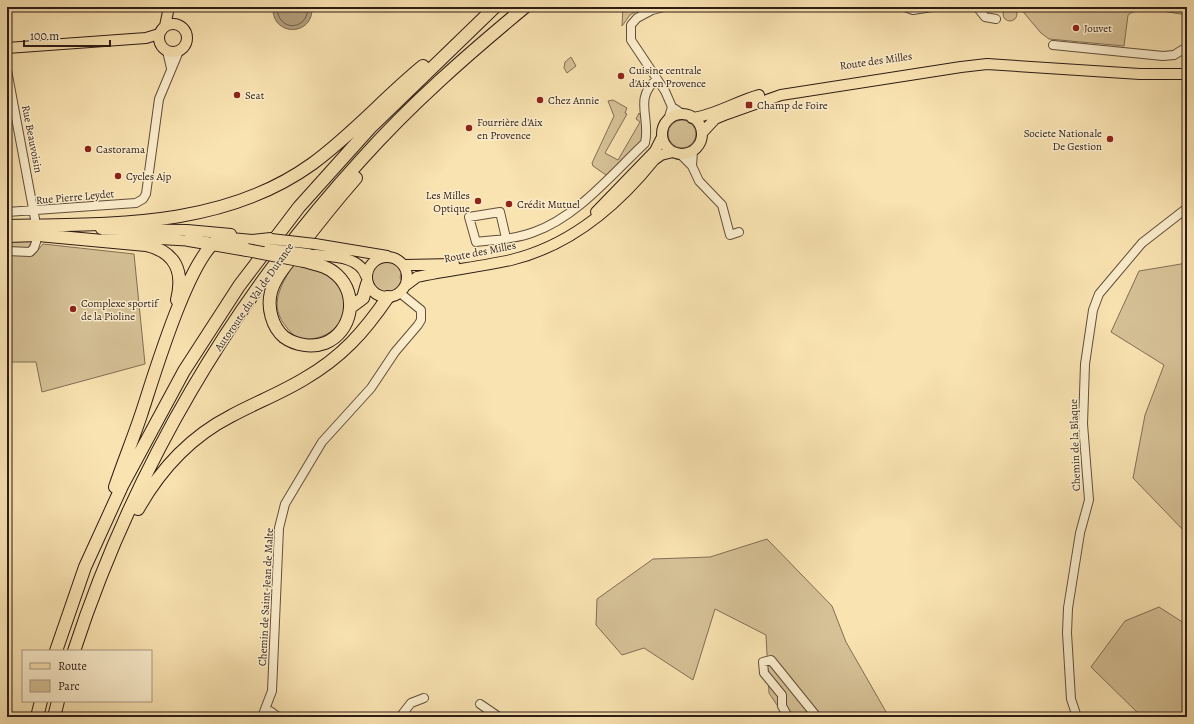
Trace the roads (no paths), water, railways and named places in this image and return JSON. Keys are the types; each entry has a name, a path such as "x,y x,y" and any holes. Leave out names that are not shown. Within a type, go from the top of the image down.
{"highway":[{"name":"Autoroute du Val de Durance","path":"74,650 96,589 134,500 177,415 216,350 252,296 318,209 362,159 417,102 478,46 525,7"},
{"name":"Autoroute du Val de Durance","path":"56,650 74,595 90,555 129,472 168,400 205,337 255,265 303,202 370,128 492,9"},
{"path":"7,227 147,222 196,214 233,204 257,194 294,176 314,163 415,73 492,9"},
{"path":"189,240 213,243 251,244 306,258 321,265 338,276 348,291 350,307 348,320 338,334 326,342 311,345 295,343 280,333 273,320 269,299 272,287 287,264 341,195 402,125 478,46"},
{"path":"7,236 146,245 166,252 177,267 180,282 177,299 164,343 137,426 90,555"},
{"path":"251,244 271,239"},
{"path":"164,343 202,258 213,243"},
{"path":"350,307 363,298 367,280"},
{"path":"96,589 147,493 165,468 177,456 213,426 304,379 336,357 370,324 398,292"},
{"path":"37,717 41,702"},
{"path":"54,717 58,702"}],"main road":[{"path":"7,48 146,38 163,39 179,51 186,44 187,35 184,29 177,24 169,8"},
{"path":"163,39 169,8"},
{"path":"163,39 177,24"},
{"name":"Route des Milles","path":"688,116 705,116 743,99 815,82 959,61 1004,59 1069,68"},
{"name":"Route des Milles","path":"702,132 715,120 749,105 781,95 818,88 987,64 1069,68 1140,74 1187,74"},
{"path":"676,116 688,116 699,124 702,132 700,144 693,151 674,152 661,139 663,129 668,120 676,116"},
{"name":"Route des Milles","path":"404,265 448,265 508,256 568,233 592,215 655,151 661,139"},
{"name":"Route des Milles","path":"398,292 417,277 512,259 548,247 572,234 610,208 654,160 661,155 674,152"},
{"path":"7,227 187,230 251,244"},
{"path":"37,239 139,237 189,240"},
{"path":"271,239 315,244 393,257 404,265 407,276 398,292 376,294 359,264 351,260 306,258"},
{"path":"367,280 370,264 375,260 387,256"}],"street":[{"path":"664,7 648,12 637,18 631,25 630,33 634,47 665,91 672,107 688,116"},
{"path":"905,7 913,10 932,7"},
{"path":"978,7 985,17 996,19"},
{"path":"163,39 171,68"},
{"path":"1053,45 1163,56 1174,55 1187,47"},
{"path":"171,68 179,51"},
{"name":"Rue Pierre Leydet","path":"7,212 35,215 136,203 143,199 146,194 159,99 171,68"},
{"name":"Rue Beauvoisin","path":"7,70 35,215"},
{"path":"506,238 500,212 469,217 476,242 506,238 534,232 569,215 645,142 647,129 644,106 645,94 650,85 657,79"},
{"path":"668,120 672,107"},
{"path":"692,166 693,151"},
{"path":"674,152 692,166 699,181 722,205 730,235 739,232"},
{"name":"Chemin de la Blaque","path":"1077,717 1072,699 1067,633 1068,608 1080,533 1089,500 1083,424 1085,364 1093,310 1099,294 1142,243 1187,208"},
{"path":"7,251 30,252 34,248 37,239"},
{"name":"Chemin de Saint-Jean de Malte","path":"263,715 272,691 279,528 285,504 322,442 371,388 395,352 421,320 421,310 398,292"},
{"path":"788,717 782,706 782,695 764,673 764,662 771,660 817,717"},
{"path":"400,717 411,703 424,698"},
{"path":"480,704 499,717"},
{"path":"263,715 270,711 278,717"}],"water":[{"path":"273,7 312,7 311,17 306,24 300,28 292,30 279,24 274,17"}],"place":[{"name":"Jouvet","path":"1076,28"},
{"name":"Cuisine centrale d'Aix en Provence","path":"621,76"},
{"name":"Seat","path":"237,95"},
{"name":"Chez Annie","path":"540,100"},
{"name":"Champ de Foire","path":"749,105"},
{"name":"Fourrière d'Aix en Provence","path":"469,128"},
{"name":"Societe Nationale De Gestion","path":"1110,139"},
{"name":"Castorama","path":"88,149"},
{"name":"Cycles Ajp","path":"118,176"},
{"name":"Les Milles Optique","path":"478,201"},
{"name":"Crédit Mutuel","path":"509,204"},
{"name":"Complexe sportif de la Pioline","path":"73,309"}]}
